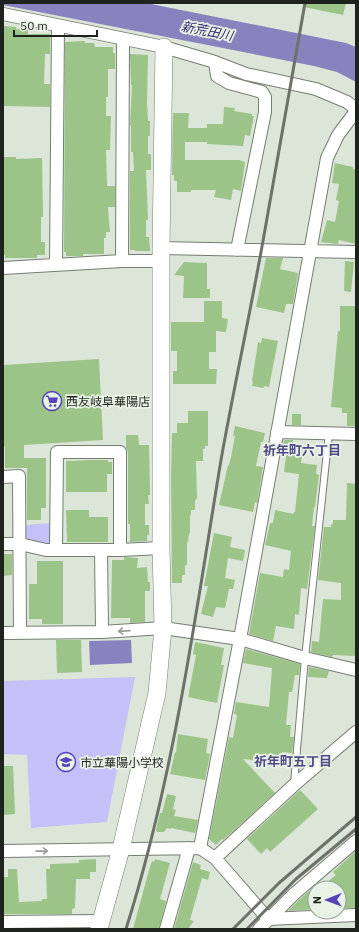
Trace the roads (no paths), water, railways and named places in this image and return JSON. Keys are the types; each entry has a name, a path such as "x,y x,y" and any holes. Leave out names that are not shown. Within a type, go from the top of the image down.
{"street":[{"path":"3,14 164,47 215,62 246,74 316,89 348,102 356,110 338,134 330,150 310,252 240,639 195,848 166,929"},
{"path":"56,265 58,26"},
{"path":"122,261 123,39"},
{"path":"3,922 100,925 121,849 157,693 163,628 161,548 161,254 164,47"},
{"path":"215,62 218,76 228,83 262,92 265,97 265,112 237,250"},
{"path":"3,268 122,261 161,254 237,250 356,252"},
{"path":"277,432 356,434"},
{"path":"56,550 57,452 120,452 120,550"},
{"path":"3,477 19,476 20,633"},
{"path":"3,544 20,544 46,550 120,550 161,548"},
{"path":"101,550 102,632"},
{"path":"3,633 102,632 163,628 240,639 305,658 356,670"},
{"path":"215,858 294,785 356,732"},
{"path":"259,929 294,894 356,842"},
{"path":"3,852 195,848 215,858 268,919 313,923 356,915"}],"lane":[{"path":"294,785 305,658 329,433"}],"water":[{"name":"新荒田川","path":"3,3 146,3 346,43 356,47 356,82 337,72 314,66 3,5"},
{"path":"131,640 132,663 90,665 89,641"}],"railway":[{"path":"126,929 143,872 157,814 182,696 221,460 258,268 305,3"},
{"path":"233,929 279,883 356,817"},
{"path":"247,929 296,879 356,829"}],"place":[{"name":"西友岐阜華陽店","path":"52,401"},
{"name":"市立華陽小学校","path":"66,762"}],"district":[{"name":"祈年町六丁目","path":"302,450"},
{"name":"祈年町五丁目","path":"293,761"}]}
